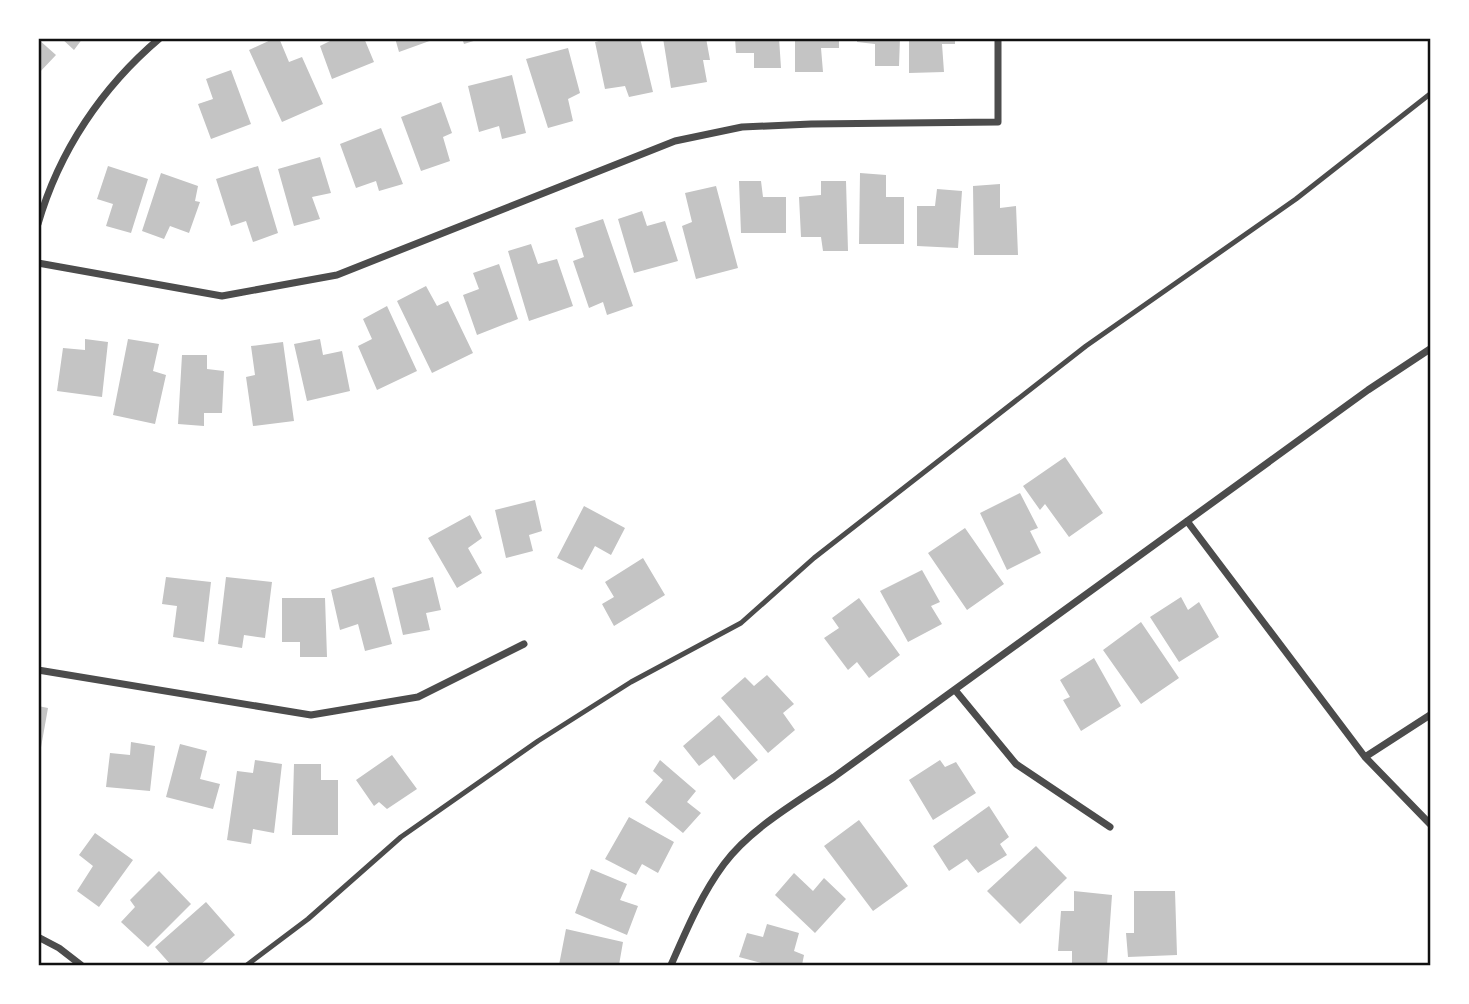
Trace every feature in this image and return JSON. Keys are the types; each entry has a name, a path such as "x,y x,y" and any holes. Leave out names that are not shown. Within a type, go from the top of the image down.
{"street":[{"path":"38,224 57,170 77,134 102,97 160,38"},
{"path":"38,263 222,296 337,275 675,141 742,127 998,122 998,38"},
{"path":"671,965 692,917 725,863 769,820 834,777 1368,390 1430,349"},
{"path":"1188,521 1365,757 1430,824"},
{"path":"38,670 311,715 418,697 524,644"},
{"path":"955,690 1016,764 1110,827"},
{"path":"1365,757 1430,715"},
{"path":"38,937 59,948 80,965"}],"lane":[{"path":"247,965 308,919 401,837 538,741 631,682 741,623 814,558 1086,346 1296,199 1430,94"}],"building":[{"path":"61,38 83,38 74,50"},
{"path":"279,38 289,62 302,57 323,104 282,122 249,50"},
{"path":"336,38 364,38 374,62 332,79 320,46"},
{"path":"395,38 435,38 435,39 399,52"},
{"path":"462,38 480,38 480,39 464,44"},
{"path":"610,38 640,38 653,92 629,97 625,86 605,89 595,42"},
{"path":"663,38 706,38 710,60 703,60 707,82 671,88"},
{"path":"735,38 779,38 781,68 754,68 754,53 736,53"},
{"path":"795,38 839,38 839,48 821,48 823,72 795,72"},
{"path":"857,38 900,38 899,66 875,66 875,44 857,42"},
{"path":"909,38 955,38 955,44 942,44 944,72 909,73"},
{"path":"38,39 56,55 38,74"},
{"path":"568,48 580,93 568,99 573,121 548,128 526,59"},
{"path":"231,70 251,124 211,139 198,104 213,99 206,79"},
{"path":"512,75 526,133 502,139 499,126 479,132 468,86"},
{"path":"441,102 452,133 443,137 450,161 421,171 401,117"},
{"path":"381,128 403,184 379,191 376,181 356,188 340,144"},
{"path":"320,157 331,193 312,197 320,219 294,226 278,169"},
{"path":"108,166 148,179 131,233 106,226 113,204 97,199"},
{"path":"258,166 278,233 253,242 246,221 231,226 216,179"},
{"path":"161,173 198,186 195,201 200,202 189,233 170,226 164,239 142,231"},
{"path":"860,173 886,175 886,197 904,197 904,244 859,244"},
{"path":"739,181 761,181 763,197 786,197 786,233 741,233"},
{"path":"821,181 846,181 848,251 823,251 821,237 801,237 799,197 821,195"},
{"path":"1000,184 1000,208 1016,206 1018,255 974,255 973,186"},
{"path":"716,186 738,268 696,279 682,226 692,222 685,193"},
{"path":"937,189 962,191 958,248 917,246 917,206 935,206"},
{"path":"642,211 647,226 665,221 678,261 634,273 618,219"},
{"path":"603,219 633,306 607,315 603,302 589,308 573,261 584,257 575,228"},
{"path":"531,244 538,264 557,259 573,306 529,321 508,251"},
{"path":"499,264 518,319 477,335 463,295 479,289 473,273"},
{"path":"426,286 437,306 448,301 473,353 432,373 397,301"},
{"path":"387,306 417,371 377,390 358,346 372,339 363,319"},
{"path":"85,339 108,342 102,397 57,391 63,348 85,350"},
{"path":"128,339 159,344 153,371 166,375 155,424 113,415"},
{"path":"320,339 323,355 342,351 350,391 307,401 294,344"},
{"path":"283,342 294,421 253,426 246,377 255,375 251,346"},
{"path":"182,355 207,355 207,369 224,371 222,413 204,413 204,426 178,424"},
{"path":"1065,457 1103,513 1069,537 1045,504 1040,510 1023,486"},
{"path":"1020,493 1038,528 1030,531 1041,553 1007,570 980,513"},
{"path":"535,500 542,531 529,535 533,551 506,558 495,510"},
{"path":"584,506 625,528 611,555 595,546 582,570 557,558"},
{"path":"470,515 482,538 468,548 482,573 457,588 428,538"},
{"path":"965,528 1004,584 967,610 928,553"},
{"path":"643,558 665,595 614,626 602,604 614,597 605,582"},
{"path":"922,570 940,602 931,606 942,624 908,642 880,591"},
{"path":"166,577 211,582 204,642 173,637 177,606 162,604"},
{"path":"226,577 272,582 265,638 244,635 242,648 218,644"},
{"path":"374,577 392,644 365,651 358,624 340,630 331,590"},
{"path":"433,577 441,610 426,613 430,630 403,635 392,588"},
{"path":"1181,597 1188,610 1199,602 1219,637 1179,662 1150,617"},
{"path":"282,598 325,598 327,657 300,657 300,642 282,642"},
{"path":"859,598 900,655 869,678 857,662 848,670 824,638 839,628 832,618"},
{"path":"1141,622 1179,678 1141,704 1103,650"},
{"path":"1094,658 1121,706 1081,731 1063,700 1070,697 1060,680"},
{"path":"767,675 794,704 783,713 795,730 768,753 721,698 745,677 754,686"},
{"path":"38,706 48,708 40,753 38,752"},
{"path":"719,715 758,760 734,780 714,755 699,766 683,746"},
{"path":"131,742 155,746 150,791 106,787 110,753 130,755"},
{"path":"180,744 207,751 200,779 220,784 213,809 166,797"},
{"path":"392,755 417,789 387,809 379,802 374,806 356,780"},
{"path":"255,760 282,764 274,833 253,829 251,844 227,840 237,771 253,773"},
{"path":"660,760 696,791 687,802 701,813 683,833 645,802 663,780 653,771"},
{"path":"940,760 945,767 956,762 976,793 933,820 909,780"},
{"path":"294,764 321,764 321,780 338,780 338,835 292,835"},
{"path":"989,806 1009,837 1000,844 1007,855 978,873 967,859 949,871 933,846"},
{"path":"629,817 674,842 658,873 642,864 636,875 605,859"},
{"path":"859,820 908,886 873,911 824,846"},
{"path":"95,833 133,860 99,907 77,891 93,866 79,855"},
{"path":"1036,846 1067,878 1020,924 987,891"},
{"path":"591,869 627,884 620,900 638,906 627,935 575,913"},
{"path":"159,871 191,904 148,947 121,922 135,907 130,900"},
{"path":"794,873 813,891 824,878 846,899 815,933 775,895"},
{"path":"1074,891 1112,895 1107,965 1072,965 1072,951 1058,951 1061,911 1074,911"},
{"path":"1134,891 1175,891 1177,955 1128,957 1126,933 1134,933"},
{"path":"206,902 235,935 200,965 171,965 155,947"},
{"path":"767,924 799,933 794,951 804,955 802,965 769,965 739,957 747,933 763,937"},
{"path":"566,929 623,942 619,965 559,965"}]}
